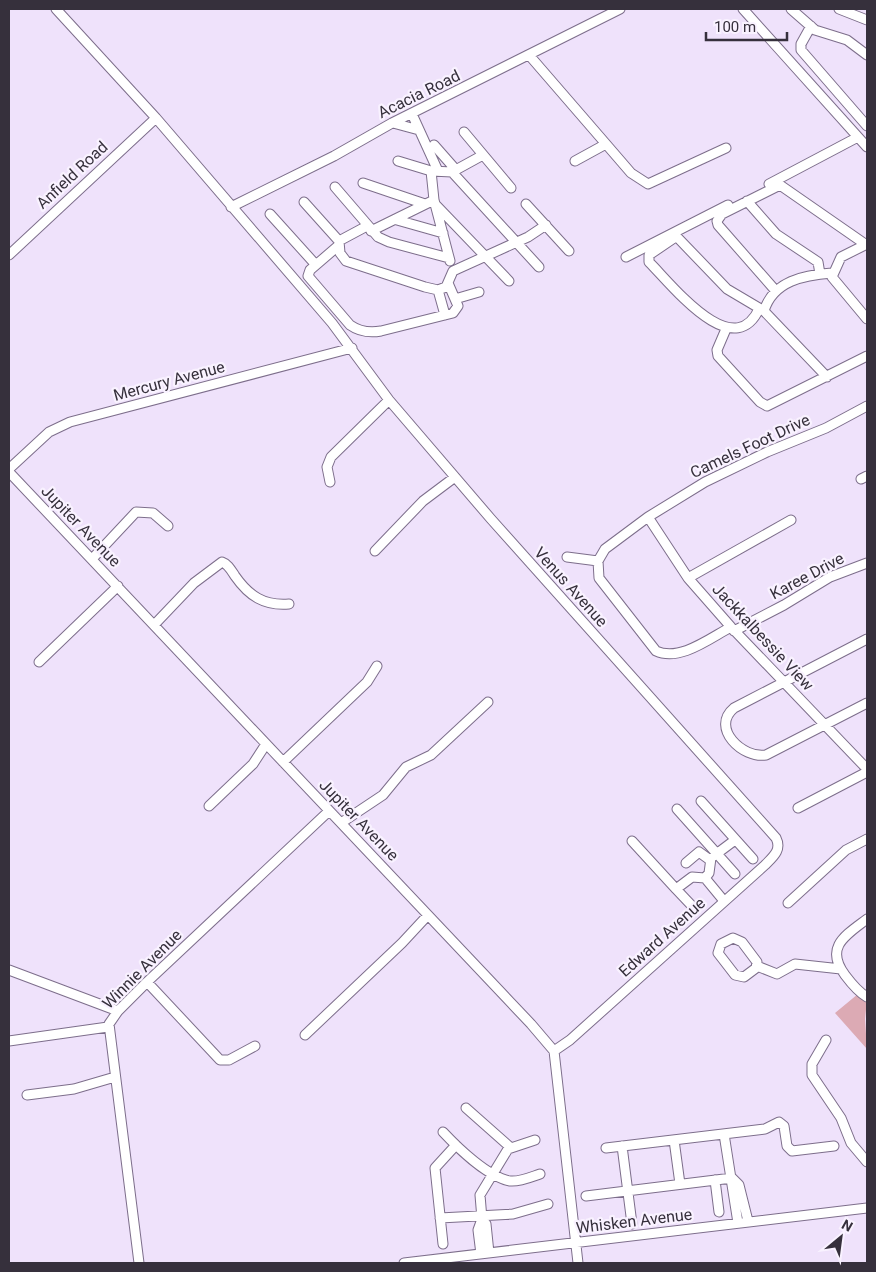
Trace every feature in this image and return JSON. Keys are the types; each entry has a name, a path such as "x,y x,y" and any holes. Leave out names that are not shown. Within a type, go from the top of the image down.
{"street":[{"name":"Venus Avenue","path":"56,9 156,118 352,348 389,400 455,477 776,838"},
{"name":"Acacia Road","path":"231,207 334,156 392,123 620,9"},
{"path":"743,9 867,147"},
{"path":"791,9 821,33 847,40 867,55"},
{"path":"839,9 867,20"},
{"path":"810,26 801,44 801,50 867,126"},
{"path":"529,55 640,181 648,184 726,148"},
{"path":"418,130 428,106"},
{"path":"304,202 338,244 343,258 350,263 438,290 444,289 453,271 435,202 435,171 412,114"},
{"name":"Anfield Road","path":"9,255 156,118"},
{"path":"392,123 418,130"},
{"path":"464,132 511,188"},
{"path":"626,257 858,137"},
{"path":"575,161 606,144"},
{"path":"434,145 514,242 538,267"},
{"path":"398,161 435,171 454,171 483,155"},
{"path":"363,184 425,204"},
{"path":"775,290 717,223 722,214 776,186 782,186 866,244 841,257 832,273 834,282 867,319"},
{"path":"336,188 369,228 389,242 449,258"},
{"path":"747,201 776,234 818,262 820,274"},
{"path":"435,202 425,204 397,220 369,228 338,244 308,272 308,278 350,325 358,330 372,333 445,315 457,309 448,283"},
{"path":"435,202 509,282"},
{"path":"526,204 569,251"},
{"path":"270,214 316,265"},
{"path":"397,220 443,233"},
{"path":"453,271 528,237 546,225"},
{"path":"827,377 762,310 727,289 678,238 652,252 648,257 649,262 687,300 726,329 735,330 746,326 753,320 762,310 768,298 775,290 803,277 832,273"},
{"path":"438,290 445,315"},
{"path":"455,299 479,292"},
{"path":"726,329 718,347 718,356 763,405 772,405 867,356"},
{"name":"Mercury Avenue","path":"9,471 49,432 70,422 352,348"},
{"path":"330,482 327,467 331,457 389,400"},
{"name":"Camels Foot Drive","path":"598,561 609,544 648,517 705,482 767,452 826,428 867,406"},
{"name":"Jupiter Avenue","path":"9,471 554,1051"},
{"path":"375,551 422,501 455,477"},
{"path":"92,559 136,512 153,513 168,526"},
{"name":"Jackkalbessie View","path":"648,517 688,578 732,629 867,770"},
{"path":"688,578 791,520"},
{"path":"567,557 598,561"},
{"name":"Karee Drive","path":"598,561 601,581 656,651 667,654 681,652 732,629 784,605 830,577 867,563"},
{"path":"154,625 194,583 222,562 228,565 247,592 256,599 272,604 289,604"},
{"path":"39,662 118,586"},
{"path":"867,639 730,711 725,727 735,743 751,753 766,755 867,703"},
{"path":"283,762 367,682 377,666"},
{"path":"341,824 386,792 406,767 432,755 488,702"},
{"path":"209,806 253,764 266,744"},
{"path":"798,808 867,770"},
{"path":"701,802 753,859"},
{"path":"677,809 713,857 735,874"},
{"name":"Winnie Avenue","path":"139,1263 108,1026 118,1011 147,982 329,811"},
{"name":"Edward Avenue","path":"554,1051 570,1040 776,854 778,847 776,838"},
{"path":"788,903 846,850 867,839"},
{"path":"705,878 709,873 713,857 735,840"},
{"path":"632,841 694,908"},
{"path":"686,863 699,852 713,857"},
{"path":"676,888 692,877 705,878 724,901"},
{"path":"305,1035 402,943 428,915"},
{"path":"867,919 845,937 836,948 835,956 841,969 853,985 867,997"},
{"path":"730,938 740,940 756,960 757,966 744,977 735,975 719,955 721,944 730,938"},
{"path":"757,966 777,974 795,964 841,969"},
{"path":"9,970 118,1011"},
{"path":"147,982 220,1060 228,1060 255,1046"},
{"path":"9,1041 108,1026"},
{"path":"826,1040 812,1064 812,1075 840,1118 851,1143 867,1162"},
{"path":"554,1051 578,1263"},
{"path":"27,1094 74,1089 115,1077"},
{"path":"466,1108 510,1147"},
{"path":"606,1148 766,1129 779,1122 784,1126 787,1146 792,1151 834,1146"},
{"path":"443,1132 456,1146 493,1174 510,1181 540,1174"},
{"path":"724,1134 738,1223"},
{"path":"485,1253 484,1238 486,1224 481,1217 480,1195 510,1147 535,1140"},
{"path":"674,1140 680,1184"},
{"path":"443,1244 435,1168 456,1146"},
{"path":"622,1146 632,1224"},
{"path":"586,1196 732,1178"},
{"path":"732,1178 739,1185 748,1221"},
{"path":"716,1180 719,1212"},
{"path":"440,1218 513,1214 548,1204"},
{"name":"Whisken Avenue","path":"404,1263 867,1208"}],"shaded area":[{"path":"858,994 867,1000 865,1019 867,1049 835,1013"}]}
